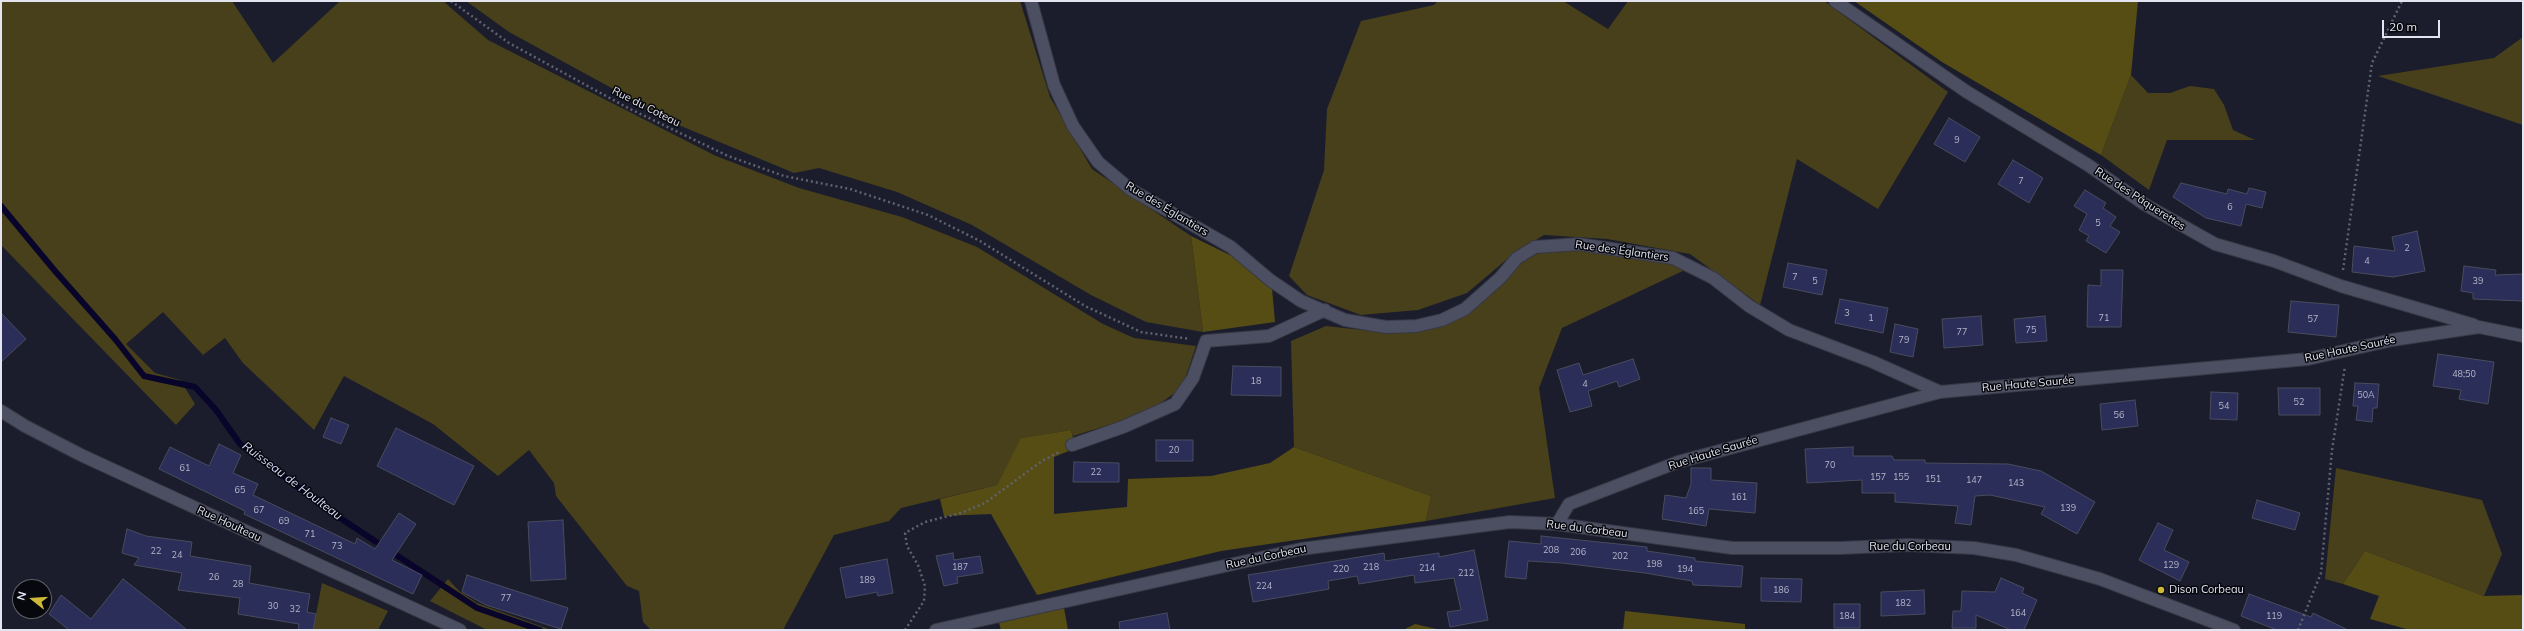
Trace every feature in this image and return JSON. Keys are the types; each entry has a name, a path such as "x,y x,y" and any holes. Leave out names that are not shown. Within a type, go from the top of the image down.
{"street":[{"name":"Rue des Églantiers","path":"1031,1 1054,85 1073,126 1098,162 1130,189 1231,247 1270,280 1300,301 1325,310 1345,320 1386,328 1416,326 1442,320 1465,309 1500,278 1517,258 1535,247 1578,244 1673,258 1713,278 1749,306 1789,330 1873,362 1940,392"},
{"name":"Rue des Pâquerettes","path":"1835,1 1967,92 2088,165 2176,223 2215,244 2274,261 2341,286 2479,327"},
{"path":"1072,445 1123,427 1175,404 1193,378 1206,341 1269,336 1325,310"},
{"name":"Rue Haute Saurée","path":"1557,524 1569,504 1678,462 1940,392 2308,359 2392,340 2479,327 2523,336"},
{"name":"Rue Houlteau","path":"1,411 25,426 82,455 460,630"},
{"name":"Rue du Corbeau","path":"936,630 1301,548 1510,522 1557,524 1732,548 1840,548 1908,545 1974,548 2016,555 2100,578 2234,630"}],"path":[{"name":"Rue du Coteau","path":"451,1 509,43 628,108 728,156 784,176 850,189 928,215 980,241 1085,306 1141,332 1206,341"},
{"path":"2341,286 2372,63 2402,1"},
{"path":"2298,630 2321,573 2334,436 2348,350"},
{"path":"905,630 924,601 925,586 918,565 907,546 905,533 925,522 961,513 985,503 1042,461 1072,445"}],"shaded area":[{"path":"1,1 232,1 273,63 340,1 443,1 488,40 716,156 799,188 902,217 977,247 1103,324 1134,338 1196,346 1182,388 1145,414 1073,436 1071,430 1022,438 997,485 901,508 889,521 834,535 783,630 651,630 643,622 639,591 627,586 556,496 554,483 529,450 498,476 433,424 344,376 314,430 243,363 225,338 203,355 163,312 126,344 155,373 180,380 195,404 176,425 1,245"},
{"path":"466,1 1020,1 1050,97 1092,169 1191,236 1203,332 1146,322 1091,295 972,225 897,192 819,168 794,173 681,126 509,32"},
{"path":"1438,1 1563,1 1608,29 1628,1 1824,1 1948,92 1878,209 1797,159 1760,305 1690,254 1607,239 1544,235 1512,255 1467,293 1418,310 1361,315 1307,295 1289,276 1324,170 1327,109 1361,21 1434,5"},
{"path":"1854,1 2138,1 2131,75 2101,155 1942,62"},
{"path":"2523,37 2523,125 2378,76 2494,58"},
{"path":"2131,75 2148,93 2170,93 2190,86 2214,89 2224,105 2233,130 2255,140 2167,140 2149,190 2101,155"},
{"path":"1191,236 1242,261 1272,288 1275,322 1203,332"},
{"path":"1571,247 1664,258 1689,268 1562,328 1539,388 1555,498 1426,521 1431,496 1294,447 1291,341 1326,326 1372,331 1417,330 1501,284 1530,255"},
{"path":"1071,430 1076,448 1054,457 1054,514 1127,507 1128,479 1211,476 1270,463 1294,447 1431,496 1426,521 1221,551 1037,595 991,514 944,516 940,499 997,485 1021,438"},
{"path":"2336,468 2482,500 2502,554 2484,596 2365,551 2343,584 2325,579"},
{"path":"2365,551 2484,596 2523,595 2523,630 2410,630 2370,619 2379,596 2343,584"},
{"path":"448,579 459,591 477,603 551,630 487,630 430,601"},
{"path":"322,583 388,611 378,630 313,630"},
{"path":"1064,608 1068,630 1001,630 999,623"},
{"path":"1625,611 1745,624 1745,630 1623,630"},
{"path":"1415,624 1441,630 1403,630"}],"building":[{"path":"1949,118 1980,137 1965,162 1934,144"},
{"path":"2013,160 2043,178 2029,203 1998,184"},
{"path":"2181,183 2227,194 2228,189 2247,194 2249,188 2266,192 2262,208 2246,204 2241,226 2206,218 2173,197"},
{"path":"2085,190 2106,203 2103,208 2116,217 2110,226 2120,232 2106,253 2086,241 2089,236 2079,230 2087,214 2074,206"},
{"path":"2417,231 2425,271 2393,277 2352,272 2354,246 2395,251 2392,237"},
{"path":"1788,263 1827,270 1822,295 1783,287"},
{"path":"2464,266 2496,270 2495,275 2523,274 2523,301 2473,299 2473,293 2461,291"},
{"path":"2101,270 2123,270 2121,327 2087,327 2088,285 2101,286"},
{"path":"1840,299 1888,308 1883,333 1835,323"},
{"path":"2291,301 2339,305 2336,337 2288,332"},
{"path":"1,313 26,339 1,362"},
{"path":"1981,316 1983,345 1944,348 1942,319"},
{"path":"2045,316 2047,341 2016,343 2014,319"},
{"path":"1895,324 1918,329 1913,357 1890,352"},
{"path":"2438,354 2494,362 2488,404 2459,399 2461,390 2433,386"},
{"path":"1633,359 1640,379 1619,387 1617,381 1588,391 1592,406 1570,412 1557,370 1579,363 1583,375"},
{"path":"1233,366 1281,367 1281,396 1231,395"},
{"path":"2355,383 2379,384 2377,408 2373,408 2372,422 2356,420 2358,406 2353,406"},
{"path":"2278,388 2320,388 2320,415 2279,415"},
{"path":"2211,392 2238,393 2237,420 2210,419"},
{"path":"2135,400 2138,426 2102,430 2100,404"},
{"path":"331,418 349,425 341,444 323,437"},
{"path":"396,428 474,466 454,505 377,466"},
{"path":"1156,440 1193,440 1193,461 1156,461"},
{"path":"219,444 241,455 233,473 258,484 253,495 355,544 357,538 375,549 399,513 416,524 392,560 422,575 413,594 244,514 245,511 159,469 170,447 209,466"},
{"path":"1853,447 1853,456 1892,456 1894,460 1925,460 1925,463 2008,464 2041,471 2095,502 2077,534 2041,514 2045,507 1990,495 1975,496 1971,525 1955,523 1958,506 1895,502 1895,493 1862,493 1862,480 1807,483 1805,449"},
{"path":"1074,462 1119,463 1119,482 1073,482"},
{"path":"1691,468 1711,468 1711,480 1757,483 1755,513 1709,509 1706,526 1662,519 1665,495 1686,498 1691,484"},
{"path":"2257,500 2300,513 2295,530 2252,518"},
{"path":"563,520 566,579 531,581 528,522"},
{"path":"2158,523 2173,530 2164,550 2189,562 2180,581 2139,560"},
{"path":"127,529 146,536 192,542 190,556 251,566 249,583 310,594 307,612 316,614 313,630 298,630 299,624 238,614 240,598 178,590 182,573 134,565 139,558 122,553"},
{"path":"1541,536 1647,547 1647,551 1695,558 1695,561 1743,566 1741,587 1693,585 1692,581 1645,573 1562,563 1528,561 1526,579 1505,577 1509,541 1541,544"},
{"path":"1474,550 1488,620 1450,627 1447,612 1461,610 1454,578 1415,583 1414,575 1359,584 1357,576 1328,581 1329,589 1253,602 1248,575 1384,553 1385,561 1439,553 1439,557"},
{"path":"953,553 954,560 980,556 983,573 957,577 958,583 944,586 936,556"},
{"path":"887,559 893,593 878,596 877,592 846,598 840,568"},
{"path":"467,575 568,608 561,629 486,605 462,592"},
{"path":"1761,578 1802,579 1801,602 1761,601"},
{"path":"2001,578 2024,588 2022,593 2037,600 2024,630 2011,630 1976,615 1976,628 1952,628 1953,611 1961,611 1962,591 1995,592"},
{"path":"123,579 187,630 69,630 52,616 52,609 61,595 91,619"},
{"path":"1924,590 1925,614 1881,616 1881,592"},
{"path":"2249,594 2311,617 2313,613 2348,630 2277,630 2241,616"},
{"path":"1834,604 1860,604 1860,628 1834,628"},
{"path":"1167,613 1170,630 1120,630 1119,622"}],"waterway":[{"name":"Ruisseau de Houlteau","path":"1,206 55,271 115,339 144,376 195,387 216,410 240,444 337,516 477,608 540,630"}],"place":[{"name":"Dison Corbeau","path":"2161,590"}]}
